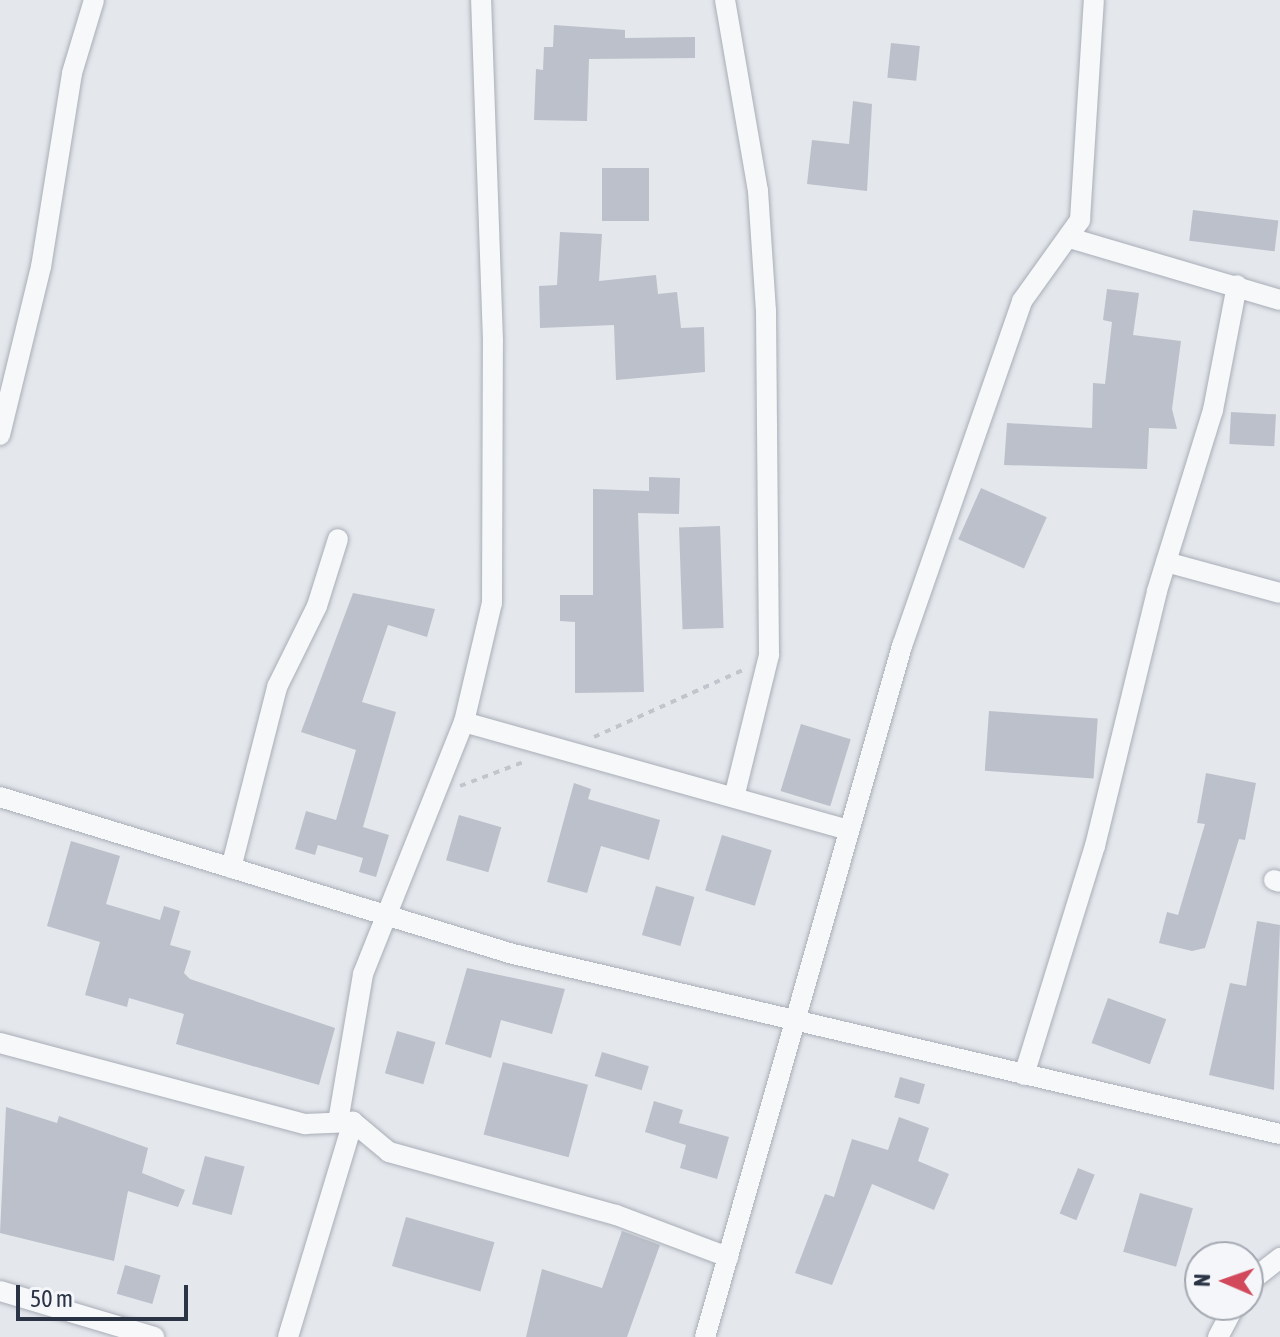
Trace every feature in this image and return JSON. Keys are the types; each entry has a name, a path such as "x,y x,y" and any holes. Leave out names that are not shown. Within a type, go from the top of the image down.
{"street":[{"path":"0,435 41,267 72,73 94,0"},
{"path":"288,1337 346,1122 363,974 386,912 439,792 464,722 492,603 493,341 481,0"},
{"path":"725,0 758,191 769,655 734,797"},
{"path":"705,1337 902,646 1022,301 1073,239 1084,194 1094,0"},
{"path":"1073,239 1280,300"},
{"path":"1024,1075 1095,846 1166,562 1213,410 1237,285"},
{"path":"231,868 277,687 317,606 338,539"},
{"path":"1166,562 1280,593"},
{"path":"464,722 849,830"},
{"path":"0,797 386,912 513,954 795,1025 916,1045 1024,1075 1280,1134"},
{"path":"0,1043 305,1124 346,1122 389,1152 616,1215 728,1257"},
{"path":"1264,1270 1280,1258"},
{"path":"0,1291 154,1337"}],"path":[{"path":"439,792 493,778 562,747 639,722 769,655"}],"building":[{"path":"554,25 625,30 625,38 695,37 695,58 589,59 587,121 534,120 536,69 543,70 544,47 553,47"},
{"path":"891,43 920,46 916,81 887,78"},
{"path":"853,101 872,104 867,191 807,184 812,140 849,144"},
{"path":"602,168 649,168 649,221 602,221"},
{"path":"1193,210 1278,220 1275,251 1189,241"},
{"path":"560,232 602,234 599,281 656,275 658,294 677,292 681,328 704,327 705,372 616,380 614,325 540,328 539,286 557,285"},
{"path":"1107,289 1139,293 1133,335 1181,341 1172,409 1177,429 1149,428 1147,469 1004,465 1007,423 1092,428 1093,383 1105,384 1112,322 1103,320"},
{"path":"1231,412 1276,414 1274,446 1229,444"},
{"path":"649,477 680,478 679,514 638,513 644,692 575,693 575,622 560,621 560,595 593,595 593,489 649,491"},
{"path":"981,488 1047,517 1024,568 958,539"},
{"path":"720,526 724,628 683,629 679,527"},
{"path":"353,593 435,609 427,637 388,625 362,702 396,712 363,827 389,835 376,877 359,872 363,858 318,845 315,855 295,849 306,811 336,820 356,750 301,732"},
{"path":"989,711 1098,719 1094,778 985,771"},
{"path":"801,724 851,739 830,806 781,791"},
{"path":"1206,773 1256,783 1245,840 1239,839 1205,948 1192,951 1159,943 1167,912 1178,915 1205,824 1197,823"},
{"path":"574,783 591,789 588,799 660,820 649,860 601,846 587,893 547,882"},
{"path":"459,815 501,827 488,872 446,860"},
{"path":"722,835 772,850 755,906 705,890"},
{"path":"71,841 120,856 106,904 160,920 164,906 180,911 170,945 191,951 184,973 190,979 335,1028 319,1085 176,1044 184,1014 129,998 127,1007 85,995 100,942 47,926"},
{"path":"656,886 694,897 680,946 642,935"},
{"path":"1257,921 1280,925 1274,1090 1209,1075 1230,983 1246,986"},
{"path":"467,968 565,989 552,1034 501,1020 491,1058 445,1044"},
{"path":"1108,998 1166,1019 1150,1064 1092,1043"},
{"path":"397,1031 435,1042 423,1084 385,1073"},
{"path":"602,1052 649,1066 642,1090 595,1076"},
{"path":"503,1062 588,1085 569,1157 484,1134"},
{"path":"900,1077 925,1084 919,1104 894,1097"},
{"path":"654,1101 683,1110 679,1123 729,1137 717,1179 680,1168 686,1145 645,1132"},
{"path":"6,1107 57,1123 59,1116 148,1148 142,1173 185,1190 178,1207 128,1191 114,1261 0,1233"},
{"path":"899,1117 929,1128 918,1161 949,1174 934,1210 872,1184 832,1285 795,1273 825,1194 834,1197 852,1139 888,1150"},
{"path":"205,1156 245,1167 232,1215 192,1204"},
{"path":"1078,1168 1095,1175 1076,1220 1060,1213"},
{"path":"1140,1193 1193,1208 1176,1267 1123,1252"},
{"path":"406,1217 494,1242 480,1291 392,1266"},
{"path":"622,1231 660,1245 627,1337 526,1337 542,1269 602,1288"},
{"path":"125,1265 161,1275 152,1304 117,1294"}]}
